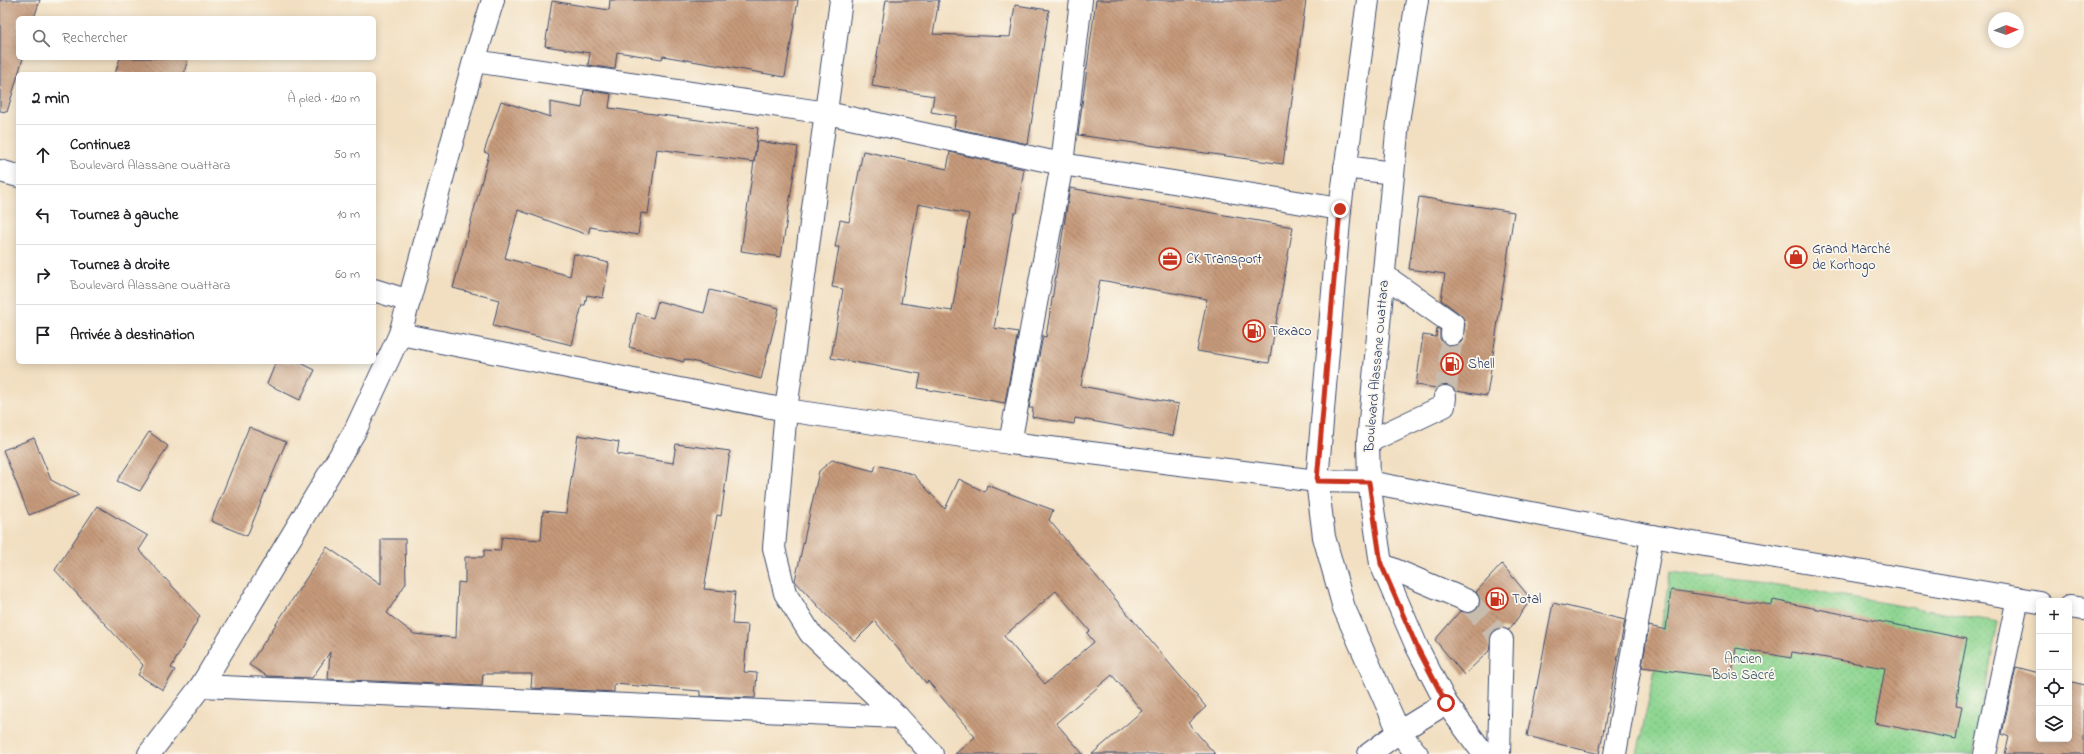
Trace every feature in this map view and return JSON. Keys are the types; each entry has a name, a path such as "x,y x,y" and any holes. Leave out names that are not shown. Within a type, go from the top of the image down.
{"street":[{"path":"149,754 201,686 355,431 400,334 474,61 493,0"},
{"path":"841,0 786,410 774,548 785,593 810,633 898,717 932,754"},
{"path":"1010,443 1062,164 1081,0"},
{"path":"1368,0 1340,209 1317,481 1324,537 1344,608 1399,732 1418,754"},
{"name":"Boulevard Alassane Ouattara","path":"1417,0 1398,122 1368,442 1369,482 1381,564 1417,647 1446,703 1484,754"},
{"path":"474,61 827,113 1062,164 1340,209"},
{"path":"1345,167 1393,174"},
{"path":"0,171 16,175"},
{"path":"1384,276 1453,324 1452,334"},
{"path":"376,291 409,301"},
{"path":"400,334 786,410 1010,443 1317,481 1369,482 1652,536 2029,600 1985,754"},
{"path":"1368,442 1444,406 1445,396"},
{"path":"1615,754 1652,536"},
{"path":"1381,564 1468,601"},
{"path":"2072,607 2084,609"},
{"path":"1499,754 1502,640"},
{"path":"201,686 898,717"},
{"path":"1369,754 1399,732 1446,703"}],"green space":[{"name":"Ancien Bois Sacré","path":"1670,572 1766,583 1998,622 1973,754 1637,754 1653,680"}],"building":[{"path":"0,0 40,0 35,16 16,16 16,60 22,60 19,72 16,72 16,82 7,112 0,111"},
{"path":"610,0 798,0 785,77 663,56 662,59 617,52 615,69 588,65 590,53 545,46 552,1 609,10"},
{"path":"886,0 939,0 933,34 1010,37 1015,5 1049,10 1028,144 954,128 956,116 931,112 934,96 872,86"},
{"path":"1096,0 1306,0 1283,164 1078,135"},
{"path":"119,60 188,60 184,72 116,72"},
{"path":"584,90 611,94 609,108 758,128 754,162 657,149 648,214 641,213 638,235 590,227 588,235 518,210 505,258 570,276 574,254 609,263 603,298 587,295 585,305 582,305 572,345 493,326 499,300 453,288 489,154 484,152 501,101 550,117 550,102 582,108"},
{"path":"757,141 798,147 781,257 741,251"},
{"path":"863,151 947,169 950,152 1024,169 1017,213 1014,213 994,328 1018,332 1005,403 918,388 921,374 831,358 843,289 832,287 839,247 835,247 840,220 849,222","holes":["918,204 969,214 952,311 901,303"]},
{"path":"1070,188 1293,227 1269,363 1197,351 1207,299 1100,280 1081,386 1179,404 1173,436 1075,418 1074,424 1032,417 1033,408 1029,408 1043,336 1046,337"},
{"path":"1419,197 1514,212 1487,396 1456,391 1447,385 1436,388 1416,385 1423,335 1436,337 1437,328 1440,330 1440,339 1444,344 1457,346 1462,341 1465,325 1464,319 1460,314 1441,300 1445,274 1409,269"},
{"path":"710,290 779,308 761,379 684,359 684,362 629,347 637,313 653,318 658,301 704,313"},
{"path":"275,364 303,364 315,370 300,400 267,384"},
{"path":"249,427 286,442 247,536 211,521"},
{"path":"149,432 168,446 140,491 117,481"},
{"path":"578,435 619,442 617,454 673,463 676,444 730,451 721,516 717,515 704,589 735,592 732,624 748,625 744,672 757,673 755,698 700,696 700,691 614,684 614,692 531,688 532,674 483,674 482,686 328,679 330,652 312,678 267,676 249,665 327,547 381,584 381,539 405,539 406,583 387,613 414,634 456,638 458,582 465,583 465,557 484,557 484,550 500,551 502,537 541,540 543,511 566,513"},
{"path":"34,438 51,480 79,495 29,515 3,450"},
{"path":"832,460 874,471 876,465 913,474 945,509 959,479 985,492 987,485 1053,510 1049,520 1206,707 1188,723 1215,754 1092,754 1142,711 1112,675 1056,723 1083,754 955,754 975,737 928,681 926,683 875,621 855,641 829,618 795,581 819,471","holes":["1056,591 1090,631 1087,633 1094,642 1045,684 1004,636"]},
{"path":"97,506 148,536 139,550 200,616 171,668 175,670 163,690 138,675 143,665 55,570"},
{"path":"1502,564 1531,599 1509,630 1502,628 1496,629 1492,633 1489,651 1464,675 1435,640 1460,611 1469,613 1476,611 1480,606 1480,600 1476,592"},
{"path":"1671,590 1772,605 1773,600 1967,639 1958,686 1956,705 1962,706 1956,739 1875,723 1885,668 1792,652 1791,658 1736,648 1731,679 1642,667 1649,626 1666,630"},
{"path":"1553,603 1625,620 1599,754 1527,736"},
{"path":"2016,667 2036,672 2036,742 2072,742 2072,682 2084,685 2084,754 2005,754 2009,737 2002,734"}],"tunnel":[{"path":"1445,397 1452,334"},
{"path":"1468,601 1502,640"}],"place":[{"name":"Grand Marché de Korhogo","path":"1796,257"},
{"name":"CK Transport","path":"1170,259"},
{"name":"Texaco","path":"1254,331"},
{"name":"Shell","path":"1452,364"},
{"name":"Total","path":"1497,599"}],"route":[{"path":"1340,209 1317,481 1369,482 1381,564 1417,647 1446,703"}]}
